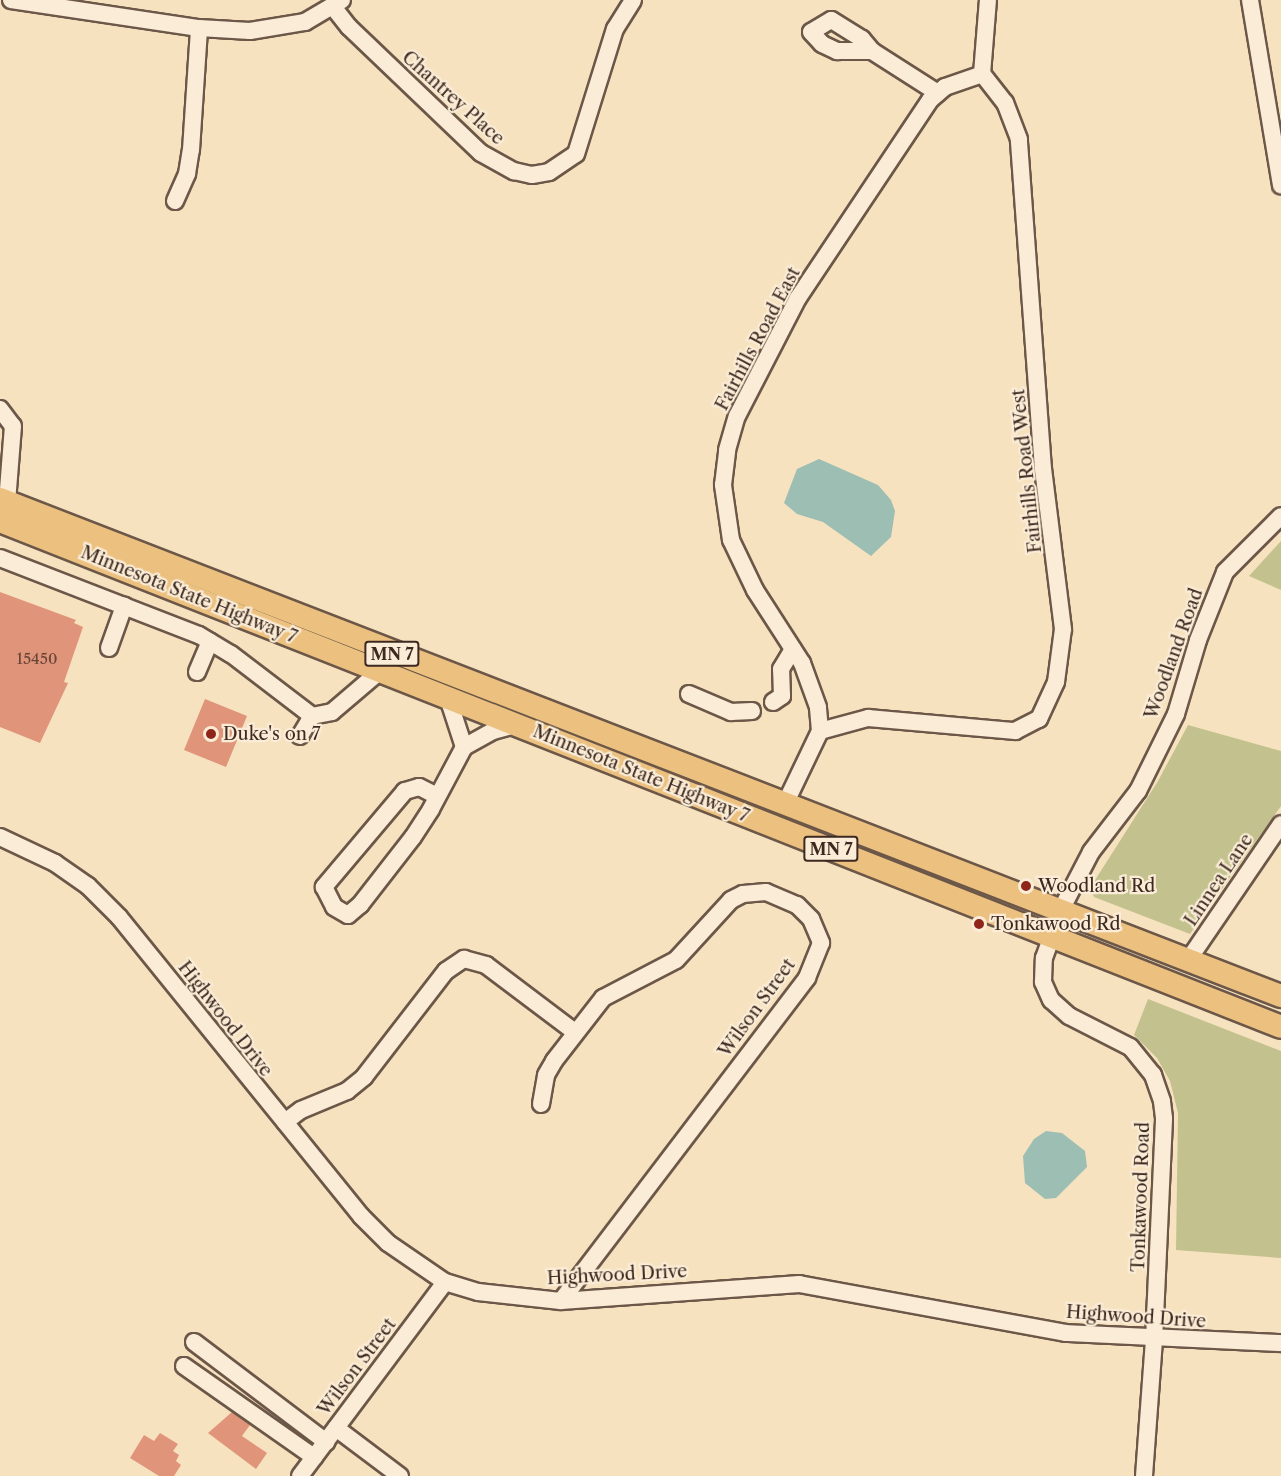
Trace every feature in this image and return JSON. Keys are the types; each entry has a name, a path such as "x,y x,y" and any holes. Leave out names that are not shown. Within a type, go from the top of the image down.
{"main road":[{"name":"Minnesota State Highway 7","path":"2,508 380,671 1281,1028"},
{"name":"Minnesota State Highway 7","path":"2,508 786,802 1062,908 1281,996"}],"street":[{"path":"11,0 199,28 250,32 305,22 338,4"},
{"name":"Chantrey Place","path":"338,4 348,27 481,153 496,163 532,175 549,172 576,154 615,29 633,0"},
{"path":"982,74 988,0"},
{"path":"1250,0 1281,185"},
{"path":"175,201 187,174 191,150 199,28"},
{"path":"872,51 938,93"},
{"name":"Fairhills Road East","path":"820,731 812,683 741,566 731,540 723,485 727,450 737,416 798,298 938,93 963,78 982,74"},
{"name":"Fairhills Road West","path":"820,731 876,718 1015,731 1039,719 1056,682 1064,629 1043,469 1019,139 1005,103 982,74"},
{"path":"0,409 13,426 2,508"},
{"name":"Woodland Road","path":"1062,908 1091,852 1138,791 1176,714 1198,640 1226,572 1281,516"},
{"path":"0,558 210,642 231,654 312,716"},
{"path":"110,648 124,606"},
{"path":"197,672 210,642"},
{"path":"773,702 782,696 781,669 793,649"},
{"path":"300,736 312,716 332,712 380,671"},
{"path":"689,693 731,712 752,711"},
{"path":"448,698 464,747"},
{"path":"437,796 419,787 405,791 397,799 324,888 334,907 348,915 360,905 413,837 437,796 464,747 493,731 516,725"},
{"path":"786,802 820,731"},
{"name":"Linnea Lane","path":"1189,959 1281,824"},
{"name":"Highwood Drive","path":"0,837 55,863 88,886 119,917 361,1216 388,1243 445,1282 478,1292 561,1301 799,1284 1066,1334 1154,1340 1281,1343"},
{"name":"Wilson Street","path":"541,1104 546,1075 575,1032 603,998 676,960 716,914 743,894 766,892 796,904 811,919 821,943 807,978 561,1301"},
{"name":"Tonkawood Road","path":"1062,908 1050,937 1042,972 1051,1000 1069,1016 1130,1047 1146,1064 1159,1088 1164,1118 1154,1340 1144,1476"},
{"path":"285,1122 302,1110 347,1091 364,1077 446,971 464,959 486,965 575,1032"},
{"name":"Wilson Street","path":"300,1476 445,1282"},
{"path":"194,1342 331,1435 400,1476"},
{"path":"184,1366 314,1457"}],"shaded area":[{"path":"1281,541 1281,590 1249,576"},
{"path":"1188,725 1281,751 1281,806 1190,934 1094,897 1090,888 1158,781"},
{"path":"1148,999 1281,1051 1281,1258 1176,1250 1178,1113 1170,1081 1157,1058 1134,1035"}],"water":[{"path":"819,459 878,485 891,500 895,511 891,537 871,556 823,522 797,514 784,503 797,469"},
{"path":"1046,1131 1062,1133 1085,1151 1087,1167 1056,1198 1045,1199 1025,1183 1023,1156 1034,1139"}],"building":[{"path":"0,592 76,620 74,623 83,627 64,682 68,683 40,743 0,727"},
{"path":"205,699 247,716 226,767 184,750"},
{"path":"232,1412 250,1425 242,1436 267,1453 256,1469 208,1433"},
{"path":"160,1433 178,1444 173,1451 179,1455 176,1461 181,1465 174,1476 159,1476 130,1458 144,1435 154,1441"}],"place":[{"name":"Duke's on 7","path":"211,734"},
{"name":"Woodland Rd","path":"1026,886"},
{"name":"Tonkawood Rd","path":"979,924"}]}
